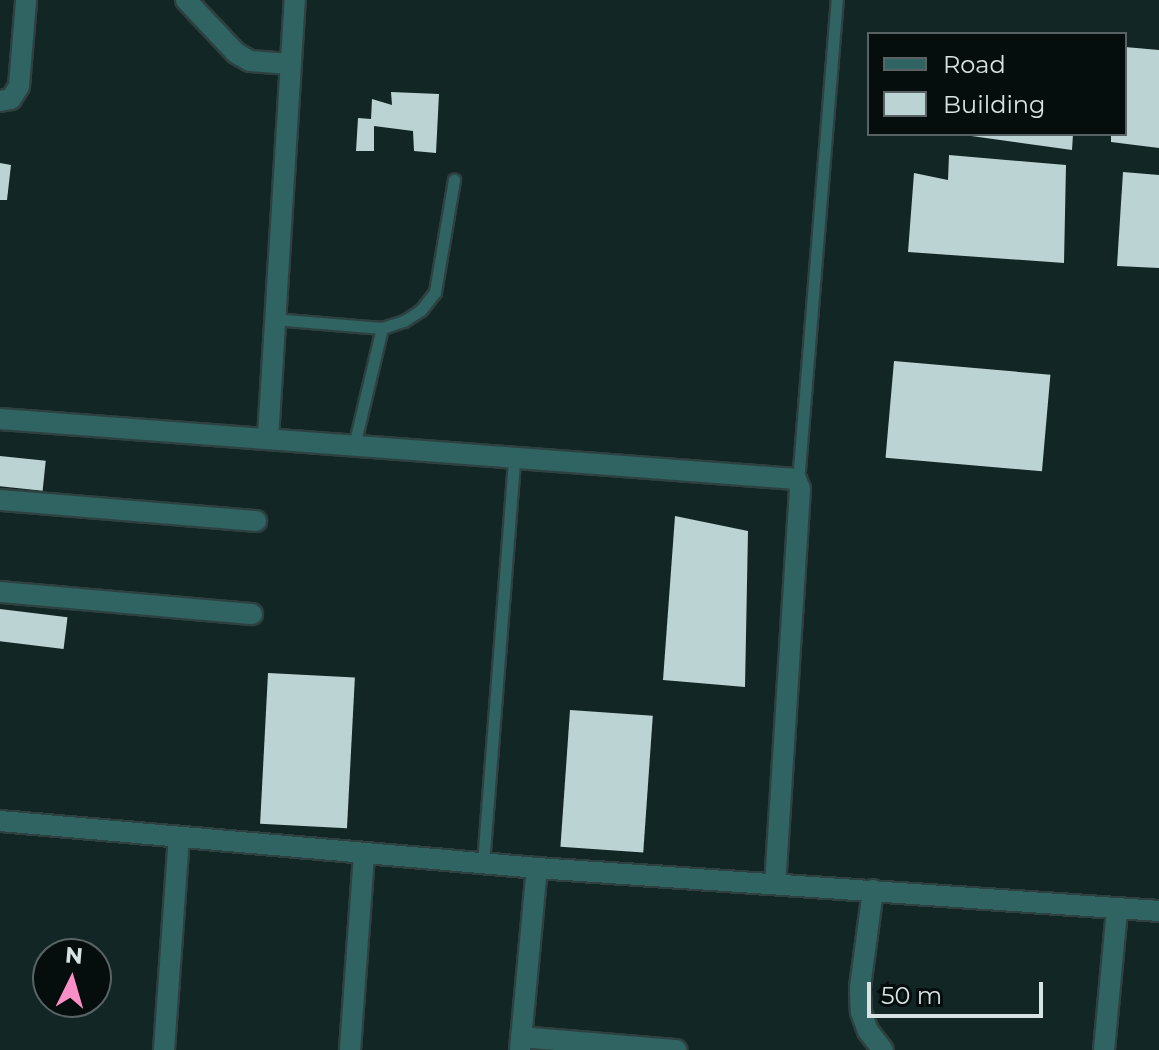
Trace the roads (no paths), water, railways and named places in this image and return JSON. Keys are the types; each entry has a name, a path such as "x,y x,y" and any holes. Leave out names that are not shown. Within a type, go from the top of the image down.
{"street":[{"path":"0,101 11,99 19,86 26,0"},
{"path":"186,0 236,53 250,61 290,64"},
{"path":"268,438 295,0"},
{"path":"0,419 788,476 798,482 775,882"},
{"path":"0,500 256,521"},
{"path":"0,592 252,614"},
{"path":"0,821 483,864 1159,911"},
{"path":"164,1050 179,838"},
{"path":"350,1050 364,854"},
{"path":"537,868 521,1044 676,1050"},
{"path":"873,890 860,988 861,1012 868,1031 883,1050"},
{"path":"1104,1050 1117,909"}],"lane":[{"path":"798,482 837,0"},
{"path":"273,319 382,328 412,316 435,292 454,180"},
{"path":"354,446 382,328"},
{"path":"483,864 514,458"}]}
